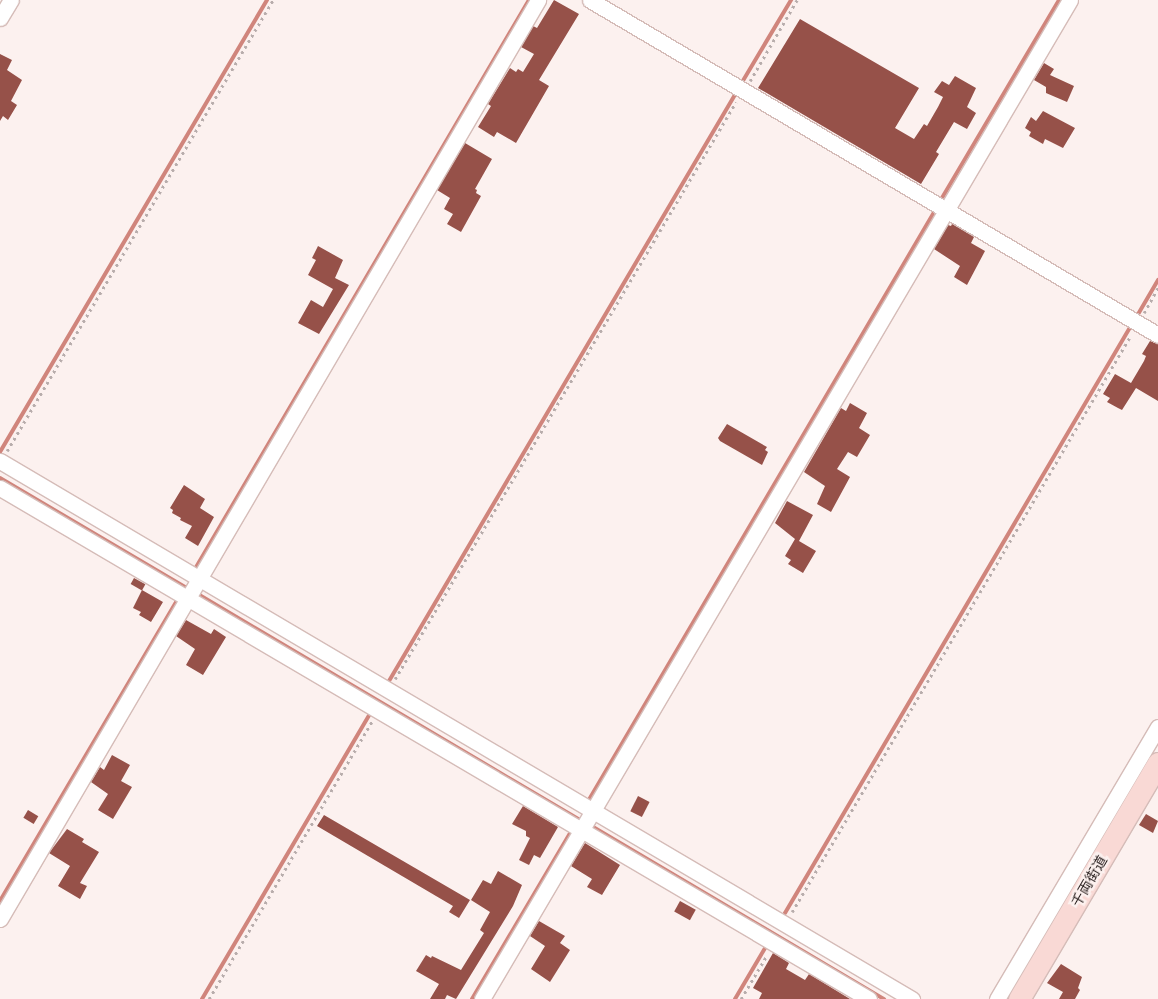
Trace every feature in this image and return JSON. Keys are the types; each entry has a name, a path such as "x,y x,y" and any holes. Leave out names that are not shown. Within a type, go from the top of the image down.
{"street":[{"path":"0,18 10,0"},
{"path":"0,919 538,0"},
{"path":"590,0 1158,335"},
{"path":"482,999 941,207 1070,0"},
{"path":"0,462 192,590 583,823 780,935 869,999"},
{"path":"0,488 192,590 583,823 780,935 912,999"},
{"path":"997,999 1158,727"},
{"name":"千両街道","path":"1019,999 1158,763"}],"path":[{"path":"0,462 273,0"},
{"path":"209,999 381,702 797,0"},
{"path":"741,999 1158,288"}],"building":[{"path":"554,0 579,14 539,80 549,86 516,143 497,132 494,137 478,127 491,106 488,104 510,68 516,72 518,69 523,72 534,54 521,47 533,26 537,28"},
{"path":"800,19 919,88 895,128 914,139 924,124 927,126 943,97 934,92 942,81 949,85 955,76 976,88 967,107 976,113 967,129 954,122 936,152 939,154 921,184 758,88"},
{"path":"0,54 12,60 7,70 22,80 11,101 17,105 8,120 3,116 0,121"},
{"path":"1044,63 1054,69 1050,75 1074,86 1067,102 1046,93 1046,87 1034,80"},
{"path":"1043,111 1075,128 1063,148 1045,139 1043,144 1029,136 1031,132 1025,128 1031,117 1036,121"},
{"path":"465,143 492,159 475,189 477,190 476,193 481,196 461,232 447,224 453,214 444,209 450,198 437,190"},
{"path":"952,224 974,237 971,243 985,251 967,285 954,277 960,266 934,249 948,225 951,226"},
{"path":"318,246 343,260 335,278 349,285 319,334 298,323 311,300 323,307 333,289 308,275 316,260 312,258"},
{"path":"1150,341 1158,344 1158,401 1136,388 1122,410 1107,402 1110,398 1103,394 1115,374 1131,383 1144,361 1146,356 1142,354"},
{"path":"850,403 867,413 859,428 870,435 857,457 848,452 837,469 850,477 831,512 817,504 825,486 804,472 841,408 846,411"},
{"path":"727,424 767,447 765,450 768,452 762,465 720,441 718,438"},
{"path":"184,485 205,499 200,508 214,517 198,546 185,538 192,526 180,520 181,518 172,513 173,510 170,508"},
{"path":"787,501 813,515 799,541 816,551 803,573 788,564 791,560 785,556 795,539 775,523"},
{"path":"134,578 145,584 142,590 131,584"},
{"path":"142,590 163,602 151,622 139,615 141,612 133,608"},
{"path":"186,620 211,634 214,629 226,637 203,675 186,665 195,649 176,636"},
{"path":"112,755 130,765 121,781 132,787 113,819 98,810 108,794 91,782 100,767 104,770"},
{"path":"638,796 650,802 642,817 630,811"},
{"path":"523,806 558,827 540,858 534,855 529,865 519,860 530,838 526,836 526,831 512,824"},
{"path":"28,810 38,816 34,824 23,818"},
{"path":"1146,814 1158,821 1153,833 1139,825"},
{"path":"324,815 470,900 459,918 449,912 453,906 317,826"},
{"path":"67,829 84,839 82,842 99,852 80,883 87,886 80,899 58,886 70,866 49,853"},
{"path":"585,843 620,865 602,895 587,887 592,879 571,866"},
{"path":"498,871 522,885 513,906 456,999 447,995 445,999 430,999 439,984 416,971 426,955 461,970 484,933 480,930 490,912 471,900 483,880 491,884"},
{"path":"680,901 696,910 690,920 674,911"},
{"path":"539,921 565,936 560,943 570,950 550,982 531,969 545,946 530,936"},
{"path":"773,953 789,963 786,969 805,980 809,974 850,999 759,999 762,993 753,988"},
{"path":"1061,964 1082,977 1078,988 1080,990 1075,999 1059,999 1063,992 1047,983"}],"waterway":[{"path":"0,452 267,0"},
{"path":"195,569 529,0"},
{"path":"741,84 791,0"},
{"path":"939,203 1059,0"},
{"path":"389,681 736,93"},
{"path":"590,798 936,209"},
{"path":"1137,316 1158,280"},
{"path":"785,913 1132,324"},
{"path":"0,478 190,590"},
{"path":"196,593 582,821"},
{"path":"0,901 177,600"},
{"path":"202,999 371,712"},
{"path":"588,824 884,999"},
{"path":"472,999 572,830"},
{"path":"735,999 765,948"}]}
